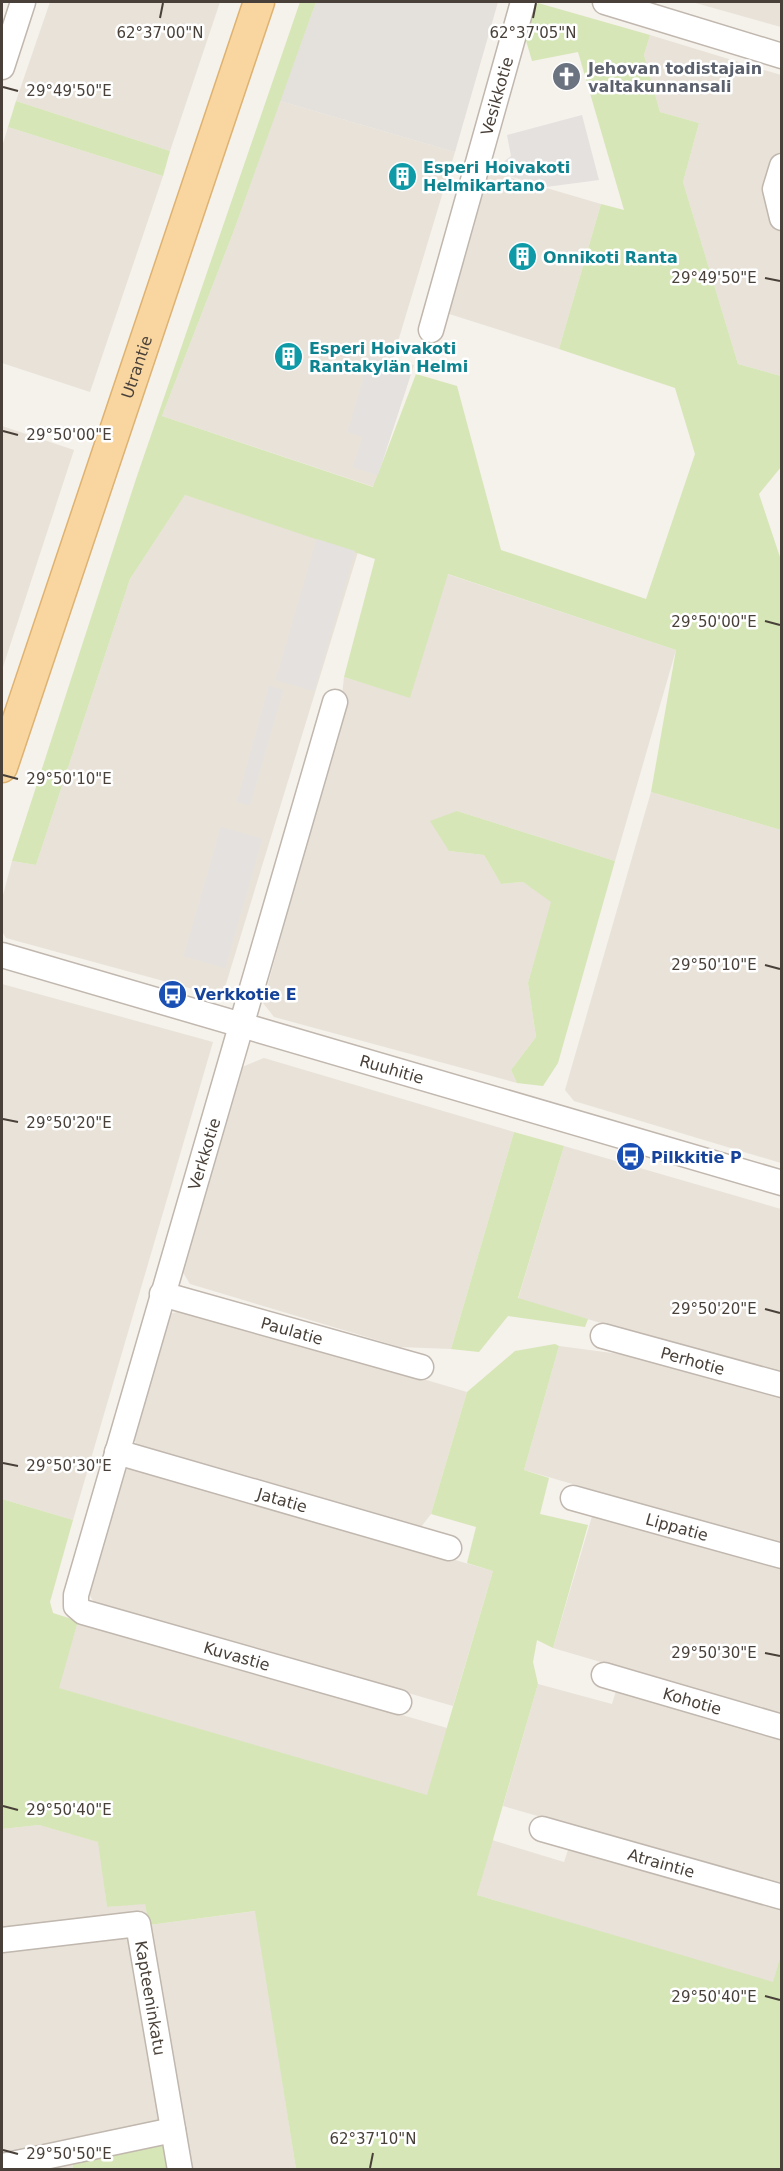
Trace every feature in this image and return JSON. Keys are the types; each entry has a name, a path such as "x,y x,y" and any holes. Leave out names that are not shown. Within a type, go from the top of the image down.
{"main road":[{"name":"Utrantie","path":"2,767 259,2"}],"street":[{"path":"2,67 24,2"},
{"name":"Vesikkotie","path":"432,330 523,2"},
{"path":"605,2 782,56"},
{"path":"782,166 775,189 782,218"},
{"name":"Verkkotie","path":"76,1606 76,1595 162,1294 242,1027 334,702"},
{"name":"Ruuhitie","path":"2,955 782,1183"},
{"name":"Paulatie","path":"162,1294 421,1367"},
{"name":"Perhotie","path":"603,1336 782,1385"},
{"name":"Jatatie","path":"117,1452 449,1548"},
{"name":"Lippatie","path":"573,1498 782,1556"},
{"name":"Kuvastie","path":"76,1606 83,1612 399,1702"},
{"name":"Kohotie","path":"603,1675 782,1726"},
{"name":"Atraintie","path":"542,1829 782,1897"},
{"name":"Kapteeninkatu","path":"2,1940 138,1924 180,2169"},
{"path":"2,2166 173,2130"}],"shaded area":[{"path":"50,2 220,2 170,151 16,101"},
{"path":"316,2 498,2 455,152 280,101"},
{"path":"692,2 781,2 781,27"},
{"path":"650,35 781,75 781,376 738,364 683,182 699,123 660,112 644,55"},
{"path":"280,101 455,152 393,358 414,365 374,487 162,416 233,233"},
{"path":"582,115 599,180 546,187 492,171 511,156 507,135"},
{"path":"8,127 163,176 90,392 2,363 2,147"},
{"path":"485,170 601,204 559,349 443,312"},
{"path":"370,356 412,370 378,475 353,467 363,437 348,432"},
{"path":"2,426 74,450 2,670"},
{"path":"185,495 358,552 222,997 6,938 2,931 2,899 12,861 36,865 130,579"},
{"path":"317,539 355,551 314,691 276,680"},
{"path":"447,574 676,650 615,861 457,811 449,851 484,855 501,884 523,882 552,902 528,983 536,1037 511,1070 517,1083 274,1017 263,1003 340,715 344,677 410,697"},
{"path":"269,686 283,690 250,805 237,802"},
{"path":"651,792 781,830 781,1163 574,1101 565,1090"},
{"path":"221,827 262,839 225,968 184,956"},
{"path":"2,984 213,1042 73,1520 2,1499"},
{"path":"264,1058 514,1132 451,1349 400,1347 190,1284 179,1266 242,1067"},
{"path":"564,1146 781,1209 781,1375 518,1299"},
{"path":"186,1309 467,1392 431,1514 421,1527 136,1444 132,1428 170,1314"},
{"path":"559,1346 634,1356 781,1399 781,1544 524,1470"},
{"path":"135,1467 493,1571 453,1706 94,1602 86,1590 121,1471"},
{"path":"593,1513 781,1570 781,1715 553,1648"},
{"path":"78,1621 447,1728 428,1796 58,1688"},
{"path":"538,1684 612,1704 616,1691 781,1740 781,1886 503,1806"},
{"path":"39,1825 99,1842 107,1907 145,1903 149,1925 256,1911 296,2169 168,2169 72,2162 73,2169 2,2170 2,1829"},
{"path":"492,1840 564,1862 569,1847 781,1911 781,1954 773,1983 477,1895"}],"green space":[{"path":"300,2 316,2 233,233 162,416 373,487 416,374 457,386 501,550 646,599 695,454 675,388 559,349 601,204 624,210 578,52 532,61 524,30 527,17 538,3 650,35 644,55 660,112 699,123 683,182 738,364 781,376 781,467 759,494 781,560 781,830 651,792 676,650 448,574 410,698 344,677 375,559 185,495 130,579 36,865 12,861 136,479"},
{"path":"16,101 170,151 163,176 8,127"},
{"path":"457,811 615,861 558,1063 543,1086 517,1083 511,1070 536,1037 528,983 551,902 523,882 501,884 484,855 449,851 430,821"},
{"path":"514,1132 564,1146 518,1298 588,1319 585,1327 508,1316 479,1352 451,1349"},
{"path":"555,1344 559,1346 524,1470 549,1478 540,1514 588,1525 553,1648 537,1640 533,1662 538,1684 477,1895 773,1982 781,1954 781,2169 296,2169 255,1911 149,1925 145,1904 107,1907 98,1842 39,1825 2,1829 2,1499 73,1520 50,1602 53,1613 78,1621 59,1688 427,1795 493,1571 467,1563 476,1527 431,1514 467,1392 515,1351"},
{"path":"164,2145 168,2169 73,2169 72,2161"}],"place":[{"name":"Jehovan todistajain valtakunnansali","path":"567,77"},
{"name":"Esperi Hoivakoti Helmikartano","path":"402,176"},
{"name":"Onnikoti Ranta","path":"522,257"},
{"name":"Esperi Hoivakoti Rantakylän Helmi","path":"288,357"},
{"name":"Verkkotie E","path":"173,994"},
{"name":"Pilkkitie P","path":"630,1157"}]}
